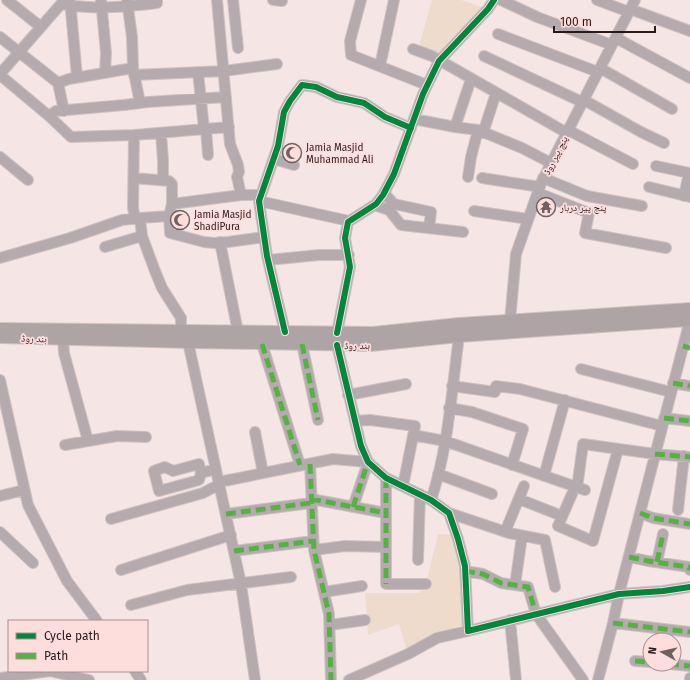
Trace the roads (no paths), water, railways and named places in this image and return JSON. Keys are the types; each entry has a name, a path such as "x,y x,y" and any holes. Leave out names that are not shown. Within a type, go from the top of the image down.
{"main road":[{"name":"بند روڈ","path":"0,337 302,344 459,324 690,309"},
{"name":"بند روڈ","path":"0,329 285,332 371,345 459,336 690,320"}],"street":[{"path":"8,0 41,27"},
{"path":"65,2 81,8 101,4 157,3 157,0"},
{"path":"238,48 234,0 217,1 230,144 238,165 237,177 241,195"},
{"path":"361,0 350,41 351,55 427,85"},
{"path":"380,66 394,0"},
{"path":"494,0 488,9 439,61 427,85 394,174 384,193 374,205 349,221 345,238 349,254 350,267 337,339 348,395 361,446 368,462 386,478 431,500 449,513 505,532 545,540 555,587"},
{"path":"501,0 537,17 614,41 690,78"},
{"path":"597,0 631,7 690,32"},
{"path":"65,2 41,27 0,75 49,116 71,137 134,135 229,127"},
{"path":"65,2 78,78"},
{"path":"127,3 132,37 133,71 140,103"},
{"path":"101,4 106,53 105,73"},
{"name":"پنج پیر روڈ","path":"510,321 516,254 540,186 631,7"},
{"path":"498,34 599,70 672,109"},
{"path":"0,37 58,83 64,111"},
{"path":"413,49 432,56 567,132 633,164"},
{"path":"484,56 583,101 664,143"},
{"path":"58,83 105,73 133,71 224,71 277,64"},
{"path":"198,72 208,155"},
{"path":"455,126 471,79"},
{"path":"285,332 268,260 260,198 278,146 284,112 302,85 316,87 337,97 364,103 385,117 413,123 455,126 480,131 522,148 551,163"},
{"path":"468,177 471,157 496,93"},
{"path":"49,116 56,111 226,97"},
{"path":"161,133 164,161 163,180"},
{"path":"134,135 133,208 138,218 142,236 162,288 181,318 181,332"},
{"path":"0,156 28,180"},
{"path":"274,159 294,165"},
{"path":"649,187 687,196 689,173 656,166"},
{"path":"134,178 163,180 169,181 172,184 172,204 169,216 170,233 204,242 220,242 264,237"},
{"path":"482,178 540,186 642,206"},
{"path":"540,186 588,213 585,234 666,248"},
{"path":"384,193 394,204 431,212 429,228"},
{"path":"172,204 241,195 260,198 349,221"},
{"path":"374,205 389,210 401,225 463,232"},
{"path":"474,211 528,219"},
{"path":"0,258 70,238 122,220 169,216"},
{"path":"105,247 142,236"},
{"path":"220,242 238,332"},
{"path":"268,260 312,255 349,254"},
{"path":"598,680 663,422 672,388 686,347 690,320"},
{"path":"431,500 445,441 459,336 459,324"},
{"path":"63,339 64,353 88,441"},
{"path":"188,342 241,584 255,680"},
{"path":"262,344 305,465 311,501 313,546 329,614 331,680"},
{"path":"302,344 318,420"},
{"path":"581,369 672,388 690,386"},
{"path":"0,380 28,505 67,581 96,620"},
{"path":"348,395 406,384"},
{"path":"452,386 495,392 496,386 520,389 663,422 690,421"},
{"path":"544,476 565,400"},
{"path":"449,408 472,412 523,429 512,465"},
{"path":"355,421 370,420 415,426 403,486"},
{"path":"255,432 263,473"},
{"path":"413,435 445,441 579,488"},
{"path":"65,446 117,436 146,438"},
{"path":"618,449 593,541 558,526 562,516 579,488 583,444 687,457 678,510"},
{"path":"111,519 203,493 219,483 263,473 333,459 368,462"},
{"path":"353,507 368,462"},
{"path":"199,464 201,473 199,480 159,491 154,471 165,467 173,471 199,464"},
{"path":"201,473 216,469"},
{"path":"438,474 492,494"},
{"path":"386,478 386,584 426,584"},
{"path":"505,532 524,486"},
{"path":"0,496 24,490"},
{"path":"418,560 420,494"},
{"path":"518,499 562,516"},
{"path":"226,514 311,501 386,513"},
{"path":"449,513 458,539 465,571 468,631"},
{"path":"640,513 653,518 690,524"},
{"path":"0,532 33,563"},
{"path":"657,562 663,534"},
{"path":"120,570 231,535"},
{"path":"515,585 522,536"},
{"path":"234,551 313,546 386,547"},
{"path":"629,557 689,567 690,570"},
{"path":"465,571 483,574 502,582 528,587 536,614 583,680"},
{"path":"131,605 187,590 292,577"},
{"path":"324,592 362,586"},
{"path":"349,680 408,654 437,638 619,594 664,591 690,587"},
{"path":"330,624 365,620"},
{"path":"510,620 516,680"},
{"path":"613,623 690,632"},
{"path":"635,661 642,661"},
{"path":"0,678 43,672"},
{"path":"54,672 89,680"}],"place":[{"name":"Jamia Masjid Muhammad Ali","path":"292,153"},
{"name":"پنج پیر دربار","path":"546,207"},
{"name":"Jamia Masjid ShadiPura","path":"180,220"}]}
